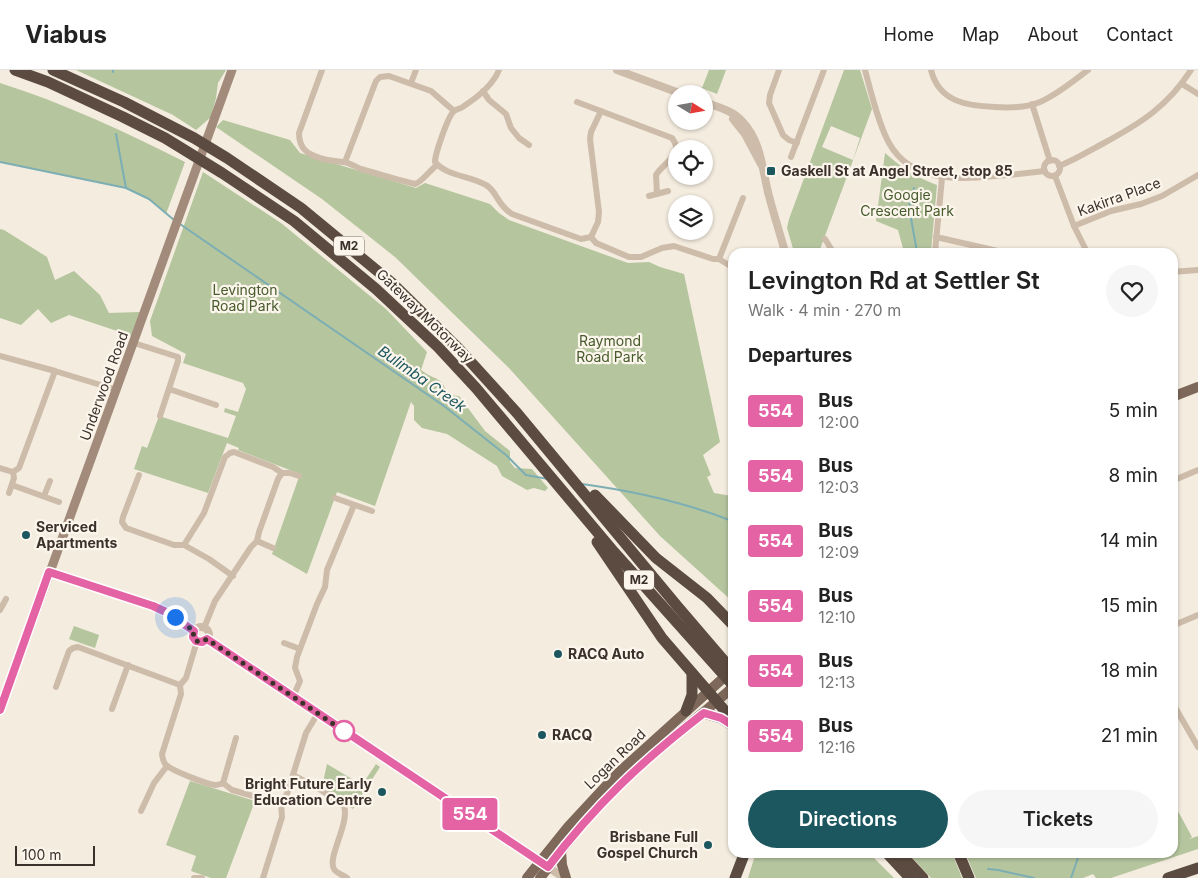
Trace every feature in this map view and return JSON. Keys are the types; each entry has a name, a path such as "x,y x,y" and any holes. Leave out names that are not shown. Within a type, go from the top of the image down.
{"highway":[{"name":"Gateway Motorway","path":"15,70 48,82 123,117 222,172 294,222 376,289 449,359 495,409 561,493 614,552 720,663 728,668"},
{"name":"Gateway Motorway","path":"53,70 124,102 194,138 227,158 302,208 392,283 458,348 567,472 586,490 678,607 720,663 728,678"},
{"path":"586,490 656,558 707,598 728,620"},
{"path":"561,493 602,549 662,638 728,714"},
{"path":"686,711 692,695 692,674"},
{"path":"704,713 721,718 728,722"},
{"path":"735,878 743,858"},
{"path":"743,878 750,858"},
{"path":"892,858 910,878"},
{"path":"905,858 923,878"},
{"path":"961,858 969,878"},
{"path":"1168,878 1198,868"}],"main road":[{"name":"Underwood Road","path":"0,710 232,70"},
{"path":"1178,388 1198,380"},
{"path":"1178,395 1198,387"},
{"name":"Logan Road","path":"540,878 544,864 568,827 604,787 728,674"},
{"name":"Logan Road","path":"527,878 561,851 621,782 655,751 717,702 728,690"},
{"path":"561,851 562,865 566,878"}],"street":[{"path":"322,70 299,133 299,141 306,152 415,184 419,183 428,171 437,165"},
{"path":"411,83 416,70"},
{"path":"499,70 492,83 464,107 454,111 435,155 435,162 442,169 485,184 493,191 503,207 512,214 581,239 591,236 598,222 599,212 590,140 591,132 601,111"},
{"path":"618,70 668,89"},
{"path":"779,70 769,103 783,135 797,143"},
{"path":"791,157 824,70"},
{"path":"864,70 883,130 894,151 920,171 942,178 965,179 1044,171 1048,175 1055,176"},
{"path":"932,70 942,90 949,97 964,105 1012,108 1032,104 1057,93 1088,70"},
{"path":"1059,166 1073,161 1136,126 1160,107 1182,84 1191,70"},
{"path":"345,162 376,81 380,77 384,76 411,83 431,91 454,111"},
{"path":"1182,84 1198,94"},
{"path":"482,91 489,100 506,114 510,128 529,145"},
{"path":"577,102 667,135 675,142 676,147 673,157 656,175 657,194"},
{"path":"1032,104 1050,160"},
{"path":"713,105 736,116 747,126 759,148 784,248"},
{"path":"1044,171 1044,166 1050,160"},
{"path":"1050,160 1057,162 1059,166 1055,176"},
{"name":"Kakirra Place","path":"1074,226 1111,210 1141,204 1162,196 1198,175"},
{"path":"1055,176 1074,226 1085,248"},
{"path":"935,248 942,178"},
{"path":"649,196 668,191"},
{"path":"720,259 743,198"},
{"path":"591,236 596,243 629,257 642,256 662,248 674,246 712,259 720,259 728,264"},
{"path":"936,237 984,248"},
{"path":"825,239 830,248"},
{"path":"1178,272 1198,270"},
{"path":"134,343 178,357 160,416"},
{"path":"0,356 55,370 117,390"},
{"path":"13,472 19,468 55,370"},
{"path":"169,389 216,405"},
{"path":"184,545 204,513 227,455 234,452 273,467 282,473 299,476"},
{"path":"0,468 13,472"},
{"path":"1178,478 1198,470"},
{"path":"9,493 14,478 13,472"},
{"path":"204,628 210,610 251,547 257,541 278,479 282,473"},
{"path":"139,475 123,517 123,524 129,530 174,545 184,545 209,559 233,576"},
{"path":"44,496 50,482"},
{"path":"12,485 59,502"},
{"path":"335,498 372,512"},
{"path":"293,697 300,681 295,668 300,649 316,604 325,587 327,570 354,505"},
{"path":"257,541 273,548"},
{"path":"49,572 153,606 166,612 194,631"},
{"path":"0,610 6,599"},
{"path":"1178,623 1198,615"},
{"path":"207,639 208,633 204,628 198,627 194,631 193,637 196,641 186,678 180,685 181,694 162,754 163,762 179,773 216,785 223,783"},
{"path":"196,641 202,642 207,639"},
{"path":"207,639 566,878"},
{"path":"284,643 300,649"},
{"path":"56,687 69,651 78,647 128,664 180,685"},
{"path":"112,709 128,664"},
{"path":"1178,712 1198,747"},
{"path":"262,878 282,816 281,802 287,794 306,733 318,714"},
{"path":"223,783 236,738"},
{"path":"141,811 154,783 167,766"},
{"path":"293,776 321,790 344,806 345,816 332,862 335,871 347,878"},
{"path":"223,783 232,790 277,803 281,802"},
{"path":"194,878 202,878"}],"green space":[{"path":"76,70 226,70 218,83 211,117 196,130 173,115"},
{"path":"709,70 726,70 717,94 713,92 713,85 703,85"},
{"path":"844,70 860,70 872,109 820,248 793,248 787,228","holes":["831,126 860,138 853,160 822,147"]},
{"path":"0,83 94,119 185,162 166,214 149,199 126,188 0,162"},
{"name":"Raymond Road Park","path":"223,120 290,140 300,153 416,188 425,183 490,204 509,220 628,263 649,262 684,274 720,442 703,455 711,475 707,477 714,493 728,495 728,597 660,536 509,368 395,257 322,199 216,127"},
{"name":"Googie Crescent Park","path":"885,153 909,172 937,185 931,248 903,248 898,230 876,221"},
{"name":"Levington Road Park","path":"203,172 281,223 386,309 427,352 421,370 440,381 449,395 459,396 485,431 510,451 510,462 515,468 532,469 548,488 545,491 534,488 527,490 502,476 497,466 447,434 422,428 414,420 414,406 411,402 375,506 337,492 307,574 272,554 300,474 238,450 239,448 227,443 208,493 134,469 142,446 147,448 159,416 228,438 236,416 224,412 225,408 238,412 246,389 243,383 183,363 186,354 152,336 150,321"},
{"path":"0,229 47,257 55,280 74,271 100,295 109,313 140,312 132,336 69,315 51,323 38,309 21,325 0,318"},
{"path":"74,626 99,635 95,648 69,639"},
{"path":"327,764 362,785 376,764 380,767 353,809 322,787"},
{"path":"190,781 255,801 226,878 211,878 191,871 196,856 166,845"},
{"path":"1178,811 1192,837 1189,839 1198,836 1198,849 1178,856"},
{"path":"754,858 874,858 894,878 748,878"},
{"path":"913,858 954,858 962,878 931,878"},
{"path":"967,858 1171,858 1111,878 1096,878 1093,874 1083,878 976,878"}],"waterway":[{"path":"116,134 126,188"},
{"path":"0,162 126,188 149,199 174,220"},
{"path":"914,188 909,207 916,248"},
{"name":"Bulimba Creek","path":"180,224 444,406 506,455 526,475 548,479"},
{"name":"Bulimba Creek","path":"582,484 658,498 728,520"},
{"name":"Bulimba Creek","path":"1071,878 1078,858"},
{"path":"988,869 1034,878"}],"bus line":[{"name":"554","path":"0,710 49,572 153,606 175,617 194,631 193,637 196,641 204,642 207,639 548,867 621,782 655,751 704,713 721,718 728,722"}],"place":[{"name":"Gaskell St at Angel Street, stop 85","path":"771,171"},
{"name":"Serviced Apartments","path":"26,535"},
{"name":"RACQ Auto","path":"558,654"},
{"name":"RACQ","path":"542,735"},
{"name":"Bright Future Early Education Centre","path":"382,792"},
{"name":"Brisbane Full Gospel Church","path":"708,845"}],"route":[{"path":"175,617 194,631 193,637 196,641 204,642 207,639 344,731"}]}
